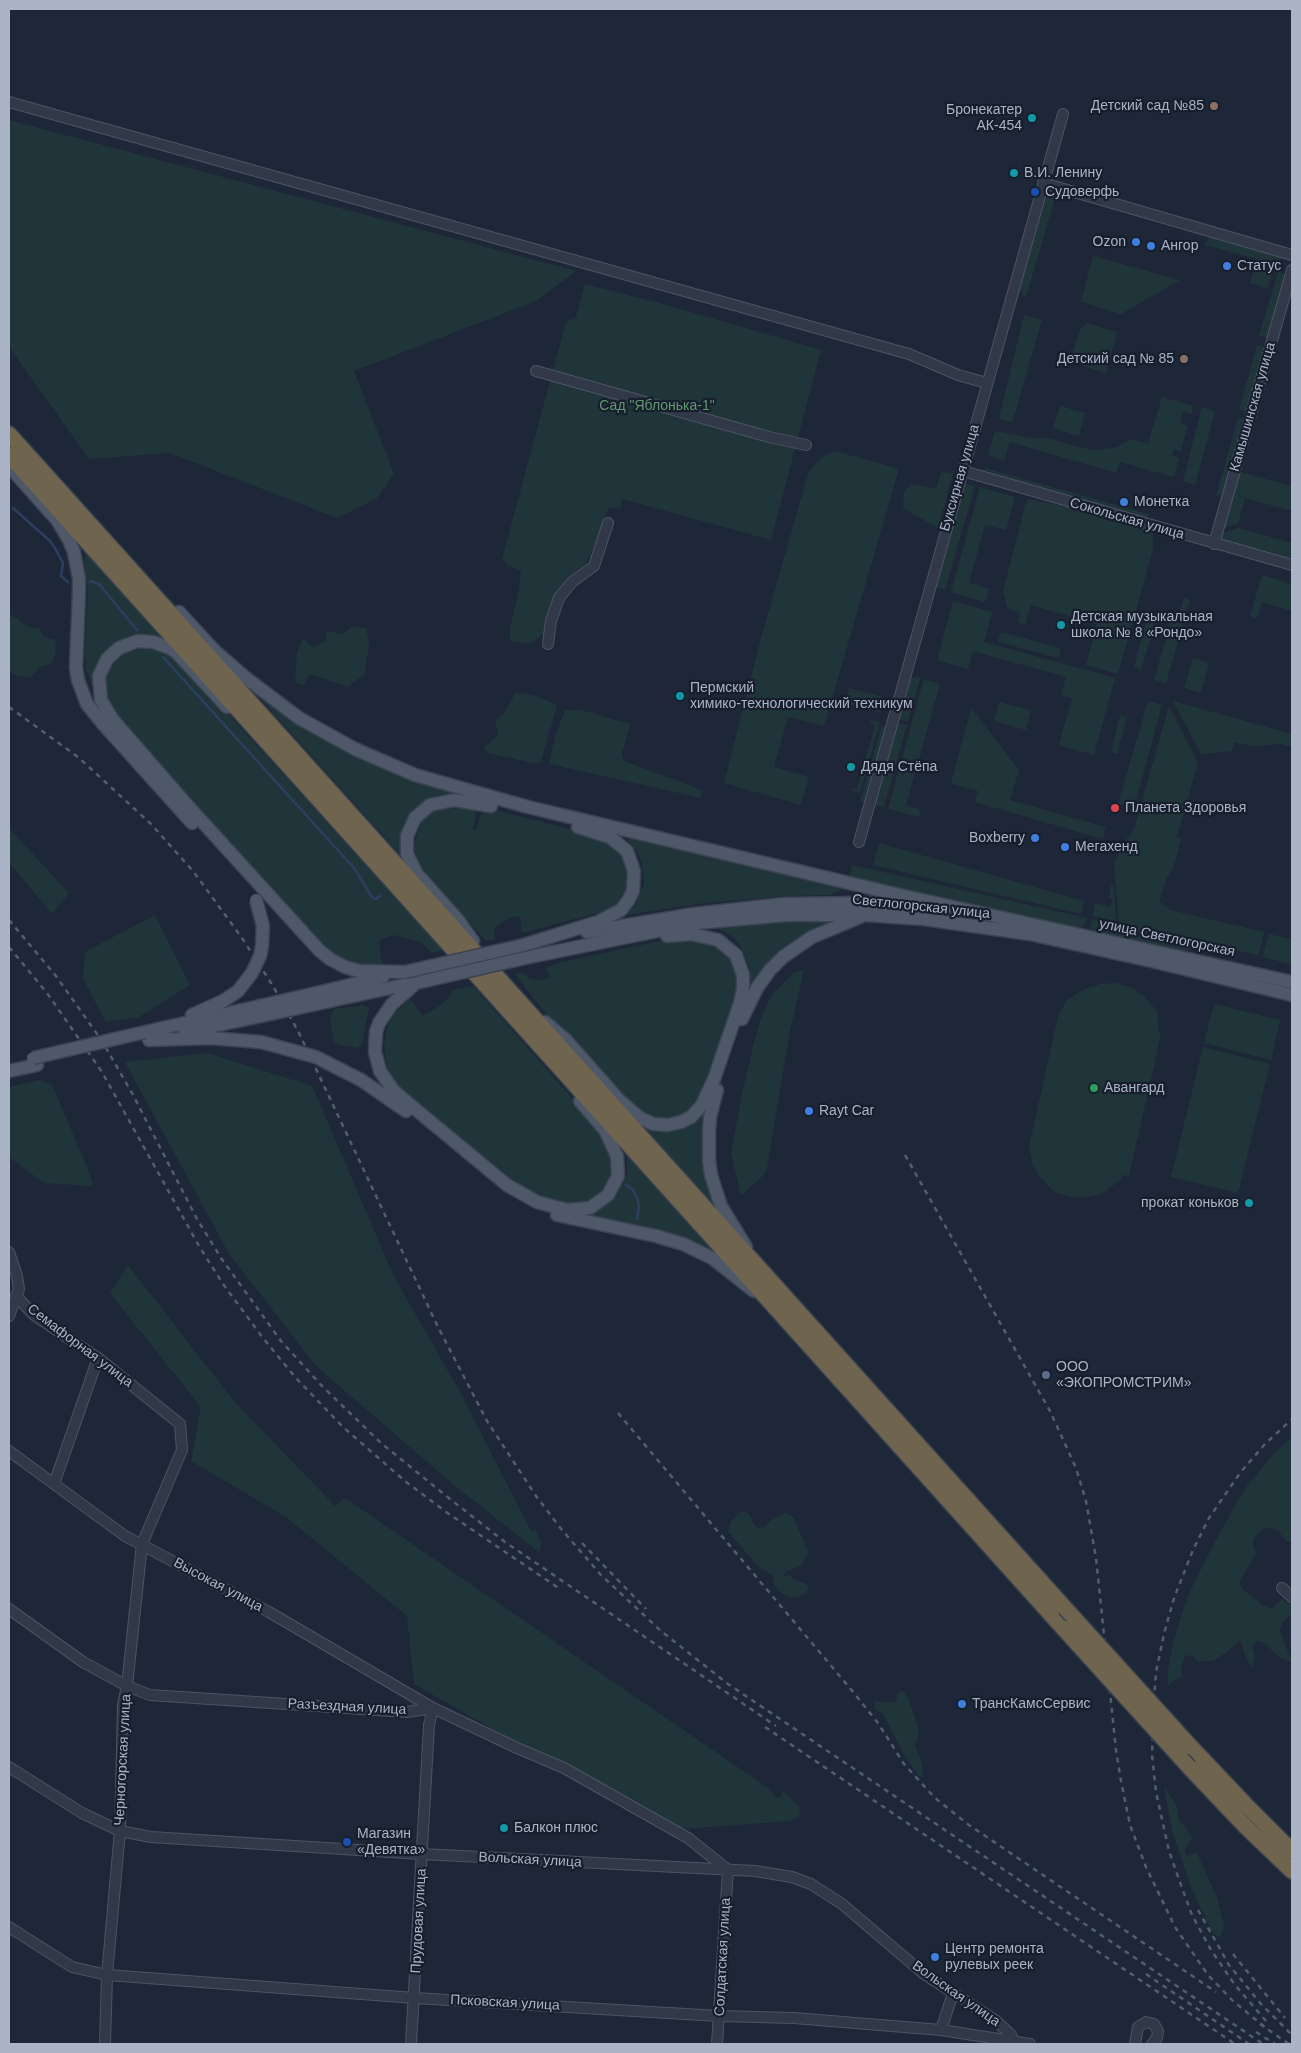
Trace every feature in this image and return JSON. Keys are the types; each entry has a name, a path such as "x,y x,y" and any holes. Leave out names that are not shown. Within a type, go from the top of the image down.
{"highway":[{"path":"9,434 1065,1608 1191,1747 1292,1851"},
{"path":"9,455 1063,1628 1189,1767 1246,1827 1292,1871"}],"main road":[{"path":"12,470 51,501"},
{"path":"12,470 57,520 74,552 79,585 76,668 78,680 87,704 239,873 248,885 262,916 262,946 252,973 238,991 210,1008 147,1036"},
{"path":"77,509 132,559 210,646 246,678 306,723 386,764 446,785 519,804 904,896 1036,924"},
{"path":"290,766 214,695 177,652 170,648 153,642 129,643 112,653 102,667 99,676 99,693 105,708 113,720 188,806 319,950 330,959 345,967 359,971 405,972"},
{"path":"328,996 405,972 524,945 598,922 621,910 628,901 634,881 632,861 626,851 610,837 590,830 478,803 454,800 442,801 422,810 415,818 407,836 408,854 411,864 417,874 458,920 498,976"},
{"name":"Светлогорская улица","path":"524,945 653,920 784,904 863,903 918,907 1036,924"},
{"name":"Светлогорская улица","path":"416,983 654,930 730,919 786,915 865,915 924,919 1030,934 1156,962"},
{"path":"755,1262 721,1206 711,1175 709,1131 710,1117 717,1091 746,1010 757,988 770,970 789,952 812,937 865,915"},
{"name":"улица Светлогорская","path":"1036,924 1292,982"},
{"path":"524,1005 566,1040 627,1108 640,1118 654,1124 668,1125 681,1122 697,1112 707,1098 714,1080 742,996 743,975 736,955 718,940 691,934 580,946"},
{"name":"улица Светлогорская","path":"1156,962 1292,995"},
{"path":"416,983 392,1004 379,1022 376,1032 375,1052 376,1060 386,1081 408,1104 516,1191 536,1202 556,1208 574,1211 590,1208 608,1195 616,1183 618,1169 615,1149 605,1130 570,1089 538,1043"},
{"path":"9,1063 35,1061 328,996 416,983"},
{"path":"147,1036 261,1042 316,1057 361,1080 407,1112 488,1178 525,1203 562,1217 656,1236 694,1249 719,1263 784,1316"},
{"path":"9,1071 35,1061"}],"street":[{"path":"9,102 909,354 958,375 987,383"},
{"name":"Буксирная улица","path":"859,842 1062,114"},
{"path":"1043,183 1292,255"},
{"name":"Камышинская улица","path":"1214,544 1292,270"},
{"path":"536,371 769,437 806,445"},
{"name":"Сокольская улица","path":"962,471 1292,565"},
{"path":"548,644 551,621 559,598 572,582 594,566 608,523"},
{"name":"Семафорная улица","path":"9,1252 17,1276 19,1289 16,1296 34,1315 98,1358 180,1424"},
{"path":"9,1316 16,1296"},
{"path":"54,1484 98,1358"},
{"name":"Черногорская улица","path":"105,2044 107,1975 120,1831 123,1705 127,1686 142,1544 182,1450 180,1424"},
{"name":"Высокая улица","path":"9,1451 125,1536 269,1612 433,1708"},
{"path":"1282,1588 1292,1597"},
{"name":"Разъездная улица","path":"9,1609 83,1662 127,1686 150,1695 408,1712 433,1708"},
{"path":"433,1708 516,1748 564,1768 688,1838 728,1870"},
{"name":"Прудовая улица","path":"411,2044 429,1725 433,1708"},
{"name":"Вольская улица","path":"9,1766 82,1812 120,1831 151,1838 756,1871 792,1877 822,1890 869,1926 924,1974 995,2020 1014,2042"},
{"name":"Солдатская улица","path":"717,2044 728,1870"},
{"name":"Псковская улица","path":"9,1926 72,1967 107,1975 415,1998 719,2016 768,2016 942,2030 1030,2044"},
{"path":"942,2030 953,1993"},
{"path":"1135,2044 1138,2028 1146,2022 1154,2024 1158,2031 1157,2038 1152,2044"}],"green space":[{"path":"9,120 576,271 536,301 354,371 394,474 377,498 337,518 170,453 89,459 9,347"},
{"path":"1052,191 1057,191 1026,297 1022,294 1019,287 1045,195"},
{"path":"1209,237 1281,257 1278,265 1205,245"},
{"path":"1093,256 1180,280 1121,314 1081,302"},
{"path":"1255,266 1273,271 1268,288 1250,283"},
{"path":"1278,272 1285,274 1267,338 1259,336"},
{"name":"Сад \"Яблонька-1\"","path":"585,284 663,304 821,350 771,540 622,499 620,509 609,507 590,556 583,566 568,576 556,596 546,632 529,644 510,641 510,628 519,590 521,570 508,566 502,559 566,322 573,318 575,320"},
{"path":"1024,315 1042,320 1012,423 999,419"},
{"path":"1087,323 1117,332 1106,373 1070,362 1079,331"},
{"path":"1257,345 1264,347 1247,412 1239,410"},
{"path":"1162,397 1193,406 1192,414 1183,411 1180,423 1188,426 1181,451 1174,449 1172,455 1179,458 1174,477 1120,462 1116,473 1010,442 1004,461 988,455 995,431 1032,438 1052,439 1082,448 1099,450 1117,447 1131,439 1148,444"},
{"path":"1060,406 1085,413 1079,436 1053,428"},
{"path":"1202,407 1215,411 1195,485 1183,481"},
{"path":"1238,418 1245,420 1223,494 1216,496"},
{"path":"835,451 899,469 824,726 788,717 774,767 809,777 801,805 724,783 760,642 808,474 819,459"},
{"path":"985,468 1148,514 1147,519 984,472"},
{"path":"941,472 953,473 938,528 903,508 904,492 911,484 936,489"},
{"path":"1240,472 1292,486 1292,511 1245,498 1238,524 1222,528"},
{"path":"964,483 975,486 945,590 937,587 936,580"},
{"path":"980,487 1015,497 1006,530 985,525 969,583 989,589 985,602 951,592"},
{"path":"1027,499 1075,508 1146,527 1153,533 1153,549 1118,674 1086,665 1097,624 1031,605 1025,625 1018,622 1020,613 1008,609 1003,591"},
{"path":"1239,528 1292,543 1292,560 1222,539 1221,533"},
{"path":"88,553 164,638 148,634 137,635 116,643 94,692 86,669 85,656 88,591 84,558"},
{"path":"1262,575 1292,584 1292,611 1262,602 1257,618 1250,616"},
{"path":"1184,598 1190,600 1166,683 1154,680 1171,621 1177,622"},
{"path":"953,601 992,612 984,642 1115,678 1094,755 1059,745 1072,698 1061,695 1066,677 973,651 968,669 937,660"},
{"path":"9,613 28,627 39,628 45,638 55,640 54,660 50,664 40,667 30,678 17,676 9,671"},
{"path":"1148,614 1157,616 1141,670 1134,667"},
{"path":"353,626 366,628 369,643 365,673 348,687 310,674 304,685 295,682 297,652 303,639 313,647 325,642 327,631 342,634"},
{"path":"1001,632 1061,648 1059,658 998,642"},
{"path":"130,647 156,648 177,658 443,950 432,953 421,942 394,935 380,940 380,956 385,966 357,965 332,955 182,788 115,717 103,689 107,666 122,651"},
{"path":"1193,658 1209,663 1201,693 1184,688"},
{"path":"914,677 920,678 908,722 898,719 910,679"},
{"path":"243,679 299,721 460,793 436,797 422,806 406,861"},
{"path":"924,679 940,684 906,805 921,810 919,817 888,809"},
{"path":"849,688 884,697 880,713 845,703"},
{"path":"516,692 536,696 557,705 541,761 537,764 487,753 484,747 498,736 495,720 503,715"},
{"path":"1148,701 1162,705 1134,808 1118,804"},
{"path":"1173,701 1292,734 1292,747 1280,744 1251,746 1235,742 1232,751 1201,754"},
{"path":"999,702 1031,710 1026,730 994,721"},
{"path":"1169,706 1198,763 1177,837 1181,839 1173,869 1167,877 1159,901 1170,910 1264,932 1259,954 1257,955 1167,934 1136,932 1119,926 1114,863 1124,842 1134,830"},
{"path":"971,708 1019,770 1010,800 1106,827 1103,839 975,802 978,791 951,784"},
{"path":"565,710 581,710 630,724 622,753 624,761 702,790 701,798 549,764 555,737"},
{"path":"1120,715 1127,718 1117,754 1111,752"},
{"path":"871,720 880,722 860,793 851,790 852,788 857,789 875,725 871,723"},
{"path":"897,723 907,725 884,807 874,805"},
{"path":"882,725 886,726 864,803 860,802"},
{"path":"452,804 472,806 476,814 473,830 476,830 481,814 491,809 597,836 627,855 630,894 619,904 601,912 522,933 520,916 509,918 496,927 494,932 495,939 486,941 444,895 417,859 414,846 425,816 433,810"},
{"path":"9,828 69,893 52,914 9,862"},
{"path":"633,836 841,887 840,891 831,895 784,896 696,904 628,915 627,913 635,906 644,884 642,862 637,851 628,841 629,837"},
{"path":"879,843 1084,901 1081,914 873,865"},
{"path":"852,865 1087,918 1083,927 1079,928 849,877"},
{"path":"1111,885 1114,886 1116,921 1093,916 1095,903 1110,907 1113,899 1109,898"},
{"path":"155,915 190,985 139,1017 106,1022 83,979 85,952"},
{"path":"831,919 833,923 752,987 749,965 740,945 732,936 714,927"},
{"path":"1092,919 1136,935 1170,938 1204,946 1204,948 1182,951 1091,930"},
{"path":"1269,934 1292,939 1292,965 1264,957"},
{"path":"683,936 714,940 736,960 739,984 737,999 701,1099 686,1115 663,1121 646,1116 617,1092 541,1008 515,974 522,973 531,979 543,980 550,978 546,968 562,962"},
{"path":"804,970 790,1031 766,1173 741,1196 731,1153 754,1043 762,1015 772,995 793,973"},
{"name":"Авангард","path":"1116,983 1130,987 1144,996 1157,1011 1159,1033 1161,1034 1129,1176 1123,1175 1119,1181 1101,1194 1081,1198 1067,1196 1053,1191 1042,1179 1033,1166 1029,1147 1058,1016 1066,1001 1084,989 1101,984"},
{"path":"473,986 602,1132 616,1170 597,1201 574,1206 542,1199 528,1191 431,1115 395,1081 387,1067 384,1045 387,1028 393,1015 410,999 423,1016 438,1007 451,995 453,990"},
{"path":"1214,1004 1280,1020 1271,1060 1204,1043"},
{"path":"363,1005 369,1008 362,1044 357,1048 338,1045 334,1041 330,1021 332,1012 334,1009"},
{"path":"1203,1047 1270,1064 1238,1193 1171,1177"},
{"path":"207,1053 312,1086 393,1275 460,1392 531,1531 536,1530 541,1542 540,1553 449,1481 315,1365 228,1252 125,1062"},
{"path":"40,1080 52,1085 90,1174 93,1186 44,1183 9,1157 9,1087"},
{"path":"704,1112 707,1113 708,1187 711,1205 645,1131 646,1128 663,1131 677,1129 686,1126"},
{"path":"627,1152 715,1247 712,1251 677,1236 587,1215 608,1203 624,1183 627,1174"},
{"path":"128,1265 233,1400 335,1506 345,1498 771,1790 776,1798 780,1798 783,1791 799,1806 800,1815 790,1821 669,1830 414,1684 407,1616 286,1517 191,1461 201,1407 110,1293"},
{"path":"1292,1437 1292,1539 1290,1542 1287,1542 1278,1531 1271,1528 1265,1528 1260,1531 1254,1538 1253,1544 1256,1553 1239,1582 1243,1590 1264,1606 1271,1609 1282,1599 1292,1605 1292,1614 1283,1622 1280,1631 1292,1662 1280,1658 1264,1643 1257,1641 1252,1645 1255,1657 1252,1668 1245,1656 1241,1640 1213,1661 1197,1661 1193,1655 1185,1656 1181,1668 1182,1677 1174,1680 1168,1686 1168,1670 1173,1643 1187,1598 1199,1573 1247,1486 1277,1450"},
{"path":"742,1511 749,1514 758,1528 763,1528 782,1514 787,1513 794,1518 808,1552 803,1563 786,1571 782,1577 788,1575 798,1582 805,1583 809,1588 807,1592 801,1596 791,1598 781,1593 775,1586 773,1576 760,1568 728,1532 731,1521"},
{"path":"902,1691 906,1693 918,1726 919,1733 915,1745 922,1764 923,1777 919,1776 906,1758 883,1714 875,1709 875,1701 894,1703 897,1700 897,1694"},
{"path":"1164,1786 1177,1806 1178,1819 1191,1835 1192,1839 1185,1849 1185,1853 1187,1856 1197,1853 1217,1898 1224,1925 1221,1936 1218,1938 1211,1930 1191,1887 1172,1830"}],"waterway":[{"path":"13,508 50,541 63,563 61,576 68,582"},
{"path":"90,581 99,584 137,630"},
{"path":"163,657 354,868 372,897 376,899 380,896"},
{"path":"626,1185 632,1189 637,1197 639,1206 637,1219"}],"railway":[{"path":"9,707 78,757 151,824 193,871 242,938 273,986 299,1033 438,1327 487,1421 536,1496 562,1530 601,1575 661,1631 728,1684 1263,2044"},
{"path":"9,920 56,976 102,1041 133,1095 197,1219 221,1258 281,1341 321,1385 381,1443 505,1542 776,1726"},
{"path":"9,947 47,993 102,1072 199,1246 223,1284 295,1377 343,1427 406,1482 446,1512 560,1589"},
{"path":"905,1155 1050,1411 1076,1468 1086,1501 1096,1558 1116,1750 1121,1781 1130,1825 1146,1867 1175,1927 1208,1975 1233,2001 1266,2028"},
{"path":"618,1413 849,1687 878,1723 904,1764 935,1798 969,1825 1216,1992"},
{"path":"1266,2021 1235,1985 1211,1950 1192,1915 1182,1888 1169,1851 1156,1792 1152,1755 1153,1714 1156,1672 1164,1634 1174,1598 1193,1550 1209,1518 1240,1473 1264,1445 1292,1419"},
{"path":"582,1543 646,1609"},
{"path":"765,1727 1235,2044"},
{"path":"1198,1910 1229,1965 1261,2004 1292,2035"},
{"path":"1233,1954 1285,2018"},
{"path":"1146,1974 1249,2044"},
{"path":"1260,2024 1289,2044"},
{"path":"1256,2032 1275,2044"}],"place":[{"name":"Детский сад №85","path":"1214,106"},
{"name":"Бронекатер АК-454","path":"1032,118"},
{"name":"В.И. Ленину","path":"1014,173"},
{"name":"Судоверфь","path":"1035,192"},
{"name":"Ozon","path":"1136,242"},
{"name":"Ангор","path":"1151,246"},
{"name":"Статус","path":"1227,266"},
{"name":"Детский сад № 85","path":"1184,359"},
{"name":"Монетка","path":"1124,502"},
{"name":"Детская музыкальная школа № 8 «Рондо»","path":"1061,625"},
{"name":"Пермский химико-технологический техникум","path":"680,696"},
{"name":"Дядя Стёпа","path":"851,767"},
{"name":"Планета Здоровья","path":"1115,808"},
{"name":"Boxberry","path":"1035,838"},
{"name":"Мегахенд","path":"1065,847"},
{"name":"Авангард","path":"1094,1088"},
{"name":"Rayt Car","path":"809,1111"},
{"name":"прокат коньков","path":"1249,1203"},
{"name":"ООО «ЭКОПРОМСТРИМ»","path":"1046,1375"},
{"name":"ТрансКамсСервис","path":"962,1704"},
{"name":"Балкон плюс","path":"504,1828"},
{"name":"Магазин «Девятка»","path":"347,1842"},
{"name":"Центр ремонта рулевых реек","path":"935,1957"}]}
